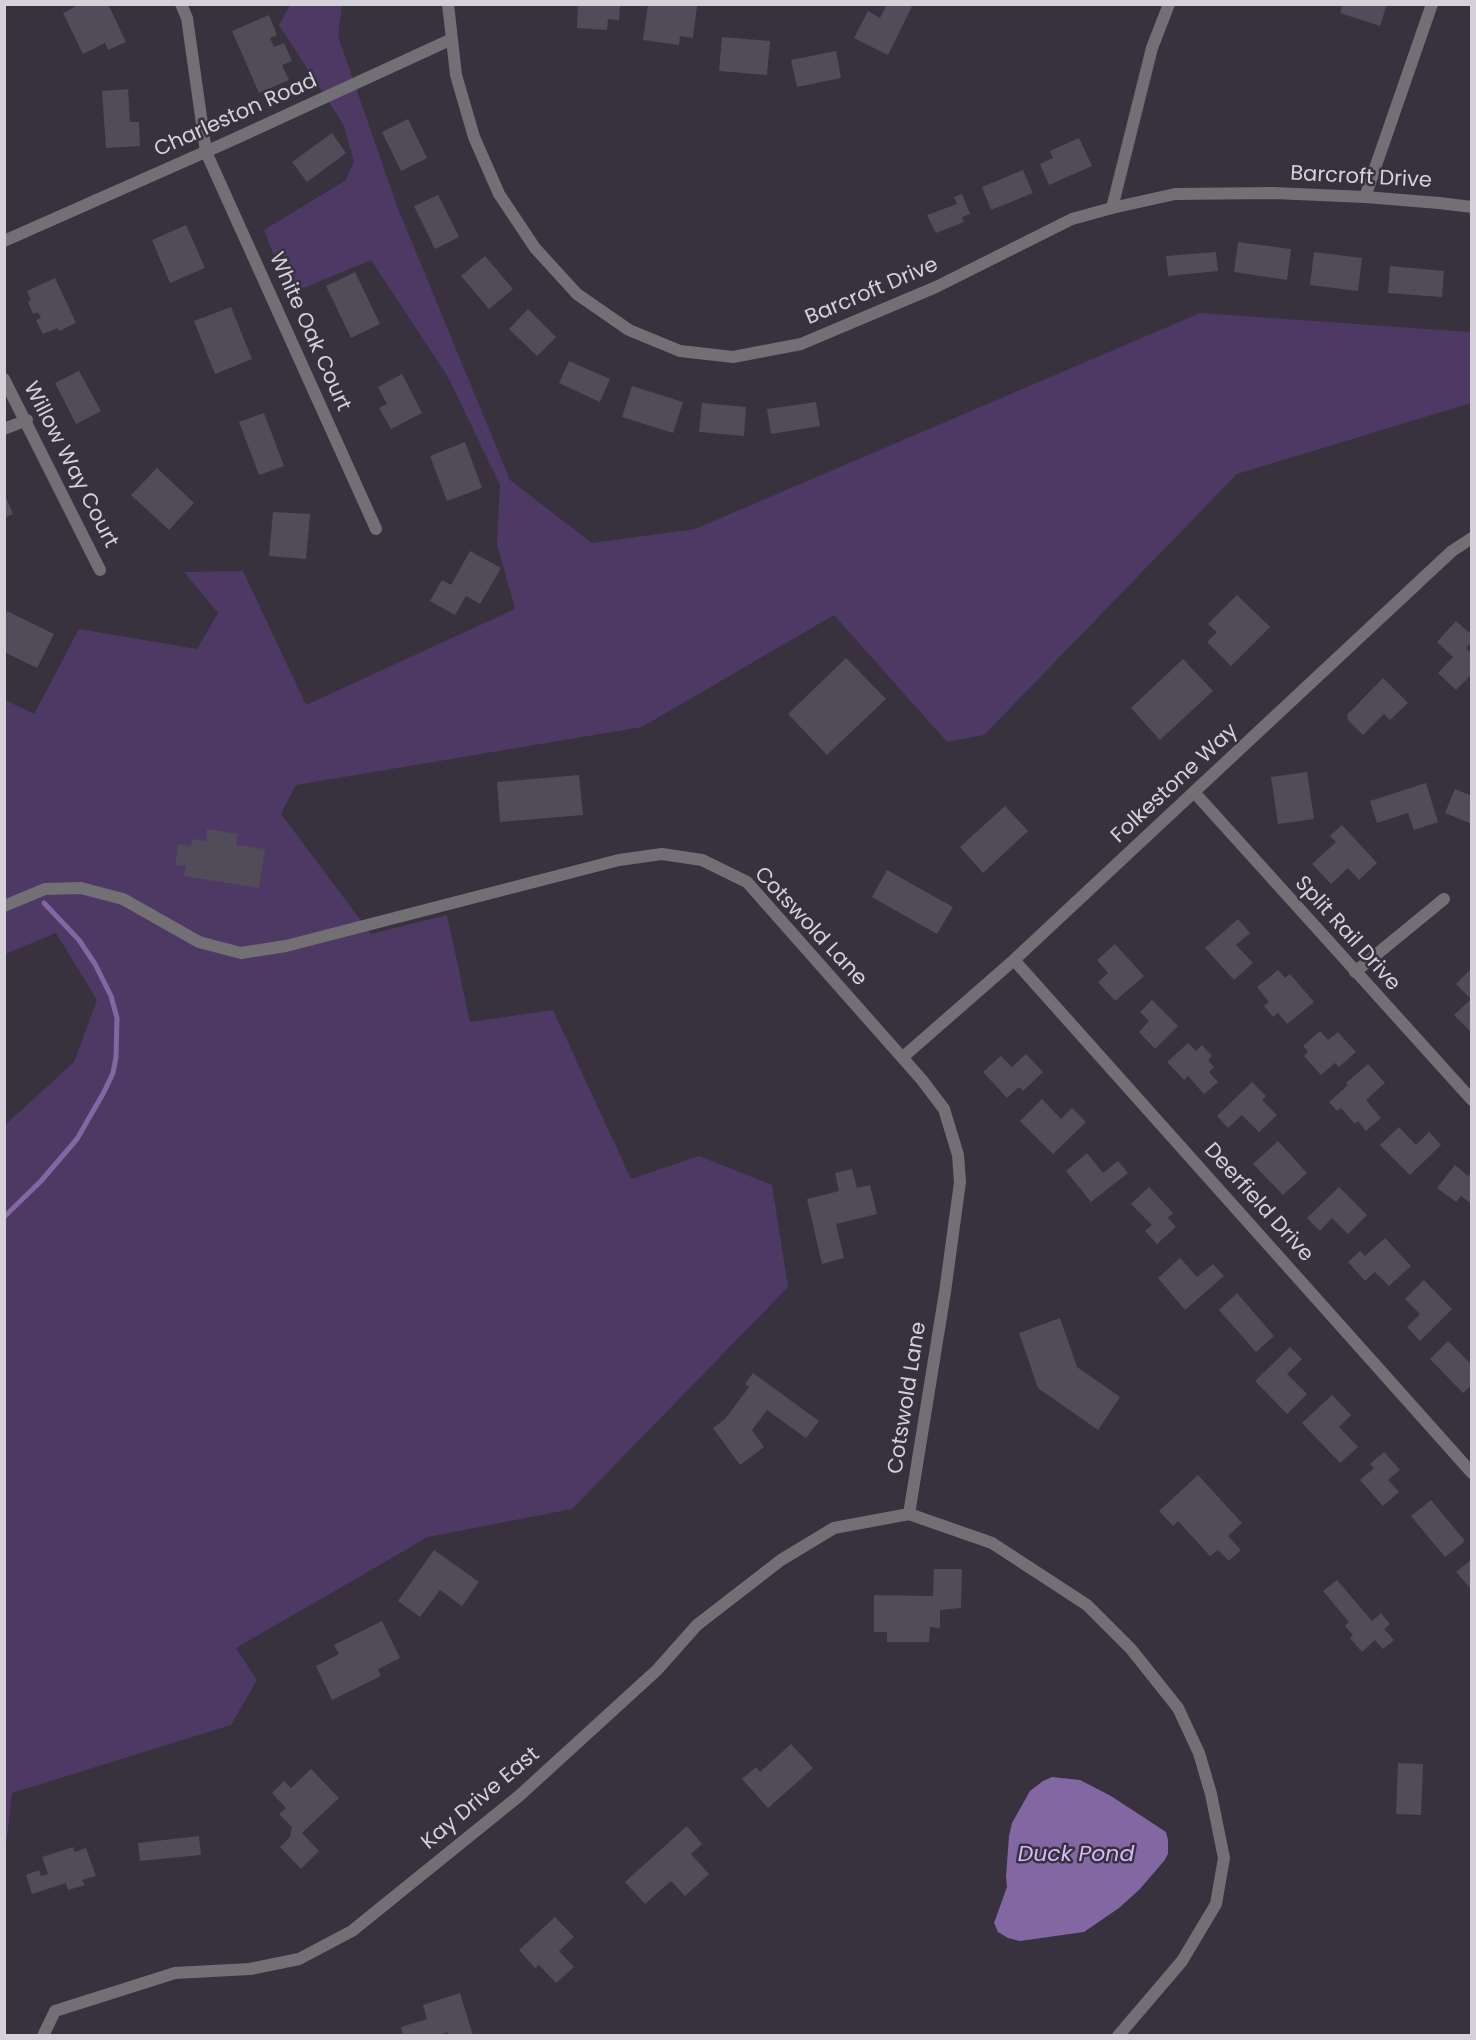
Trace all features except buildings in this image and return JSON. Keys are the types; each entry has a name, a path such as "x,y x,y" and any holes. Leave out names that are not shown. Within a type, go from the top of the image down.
{"street":[{"name":"White Oak Court","path":"181,4 187,18 206,152 376,529"},
{"path":"448,4 452,39"},
{"path":"1112,208 1152,48 1169,4"},
{"path":"1365,197 1432,4"},
{"name":"Charleston Road","path":"4,241 206,152 452,39"},
{"name":"Barcroft Drive","path":"452,39 456,75 474,136 499,194 535,248 577,294 629,330 680,351 733,357 801,344 936,287 1072,219 1176,194 1274,193 1365,197 1472,207"},
{"name":"Willow Way Court","path":"4,379 27,420 100,570"},
{"path":"4,429 27,420"},
{"name":"Folkestone Way","path":"903,1057 1014,960 1443,559 1472,538"},
{"name":"Split Rail Drive","path":"1194,792 1472,1100"},
{"name":"Cotswold Lane","path":"4,906 45,889 81,888 123,899 200,942 241,953 286,946 619,860 662,854 702,860 747,882 903,1057 944,1109 958,1155 960,1182 945,1292 909,1514"},
{"path":"1355,972 1444,899"},
{"name":"Deerfield Drive","path":"1014,960 1472,1473"},
{"path":"909,1514 992,1543 1087,1605 1131,1648 1178,1708 1199,1753 1211,1794 1224,1858 1216,1904 1182,1961 1118,2036"},
{"name":"Kay Drive East","path":"43,2036 55,2011 175,1973 250,1969 299,1959 352,1931 519,1796 657,1670 697,1625 781,1560 834,1528 909,1514"}],"shaded area":[{"path":"290,5 342,5 338,36 397,206 510,480 592,543 695,529 1200,313 1471,332 1471,403 1237,474 984,735 947,742 834,615 642,727 296,785 281,814 371,934 447,915 470,1022 553,1010 631,1179 699,1156 772,1185 788,1287 572,1509 428,1537 236,1648 257,1680 231,1725 12,1793 5,1854 5,1125 74,1062 97,1000 56,933 5,954 5,700 34,714 79,629 197,649 218,613 184,572 243,571 306,705 515,609 497,544 500,485 448,377 371,260 289,294 264,230 346,180 354,161 343,124 279,25"}],"water":[{"name":"Duck Pond","path":"1052,1777 1080,1780 1111,1796 1166,1832 1168,1854 1140,1889 1119,1908 1084,1932 1020,1941 998,1932 994,1923 1007,1887 1009,1836 1012,1823 1030,1791"}],"waterway":[{"path":"4,1217 41,1181 77,1139 104,1092 113,1073 116,1057 117,1018 111,996 95,964 79,940 44,903"}]}
